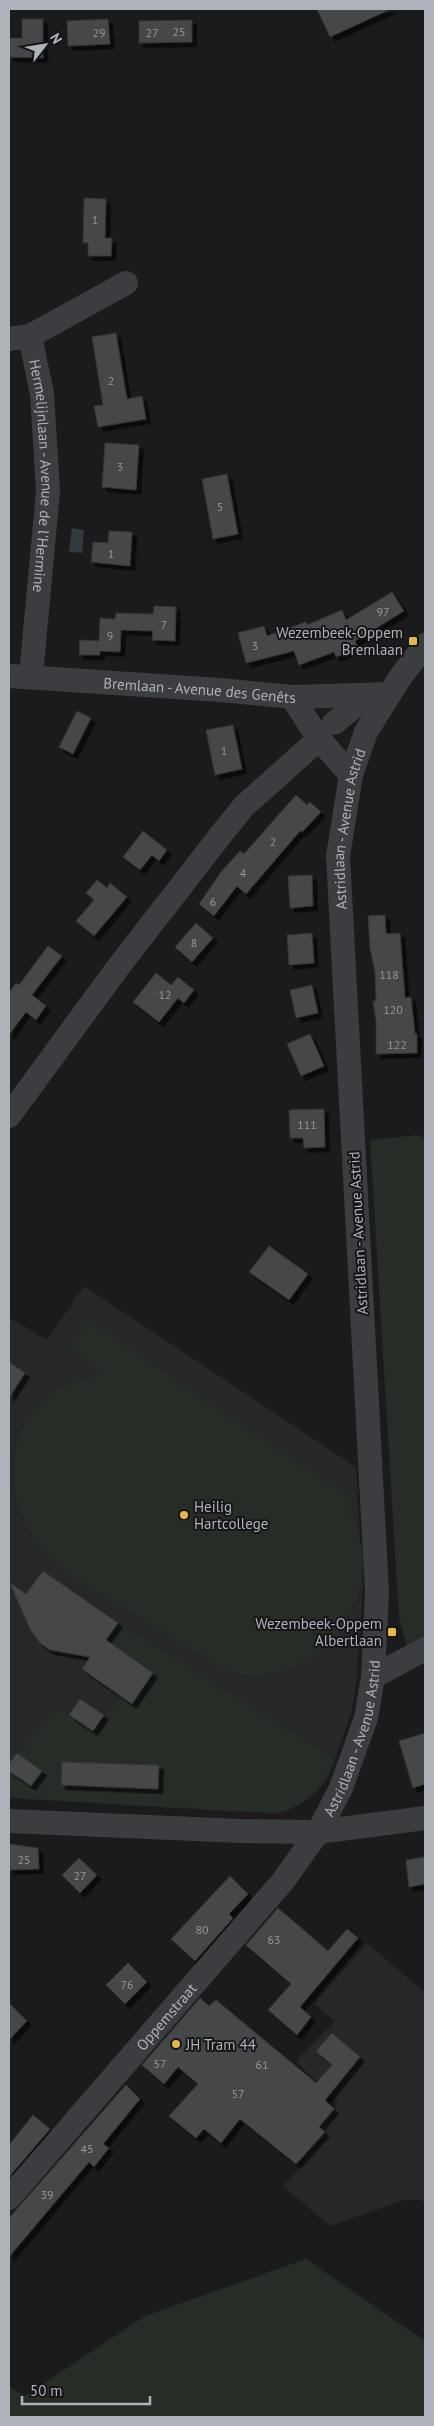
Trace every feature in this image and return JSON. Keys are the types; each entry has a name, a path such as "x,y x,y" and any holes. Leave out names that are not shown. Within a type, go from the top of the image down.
{"street":[{"path":"19,338 126,283"},
{"name":"Hermelijnlaan - Avenue de l'Hermine","path":"19,338 42,394 48,492 20,676"},
{"name":"Astridlaan - Avenue Astrid","path":"318,1832 345,1778 366,1718 373,1677 377,1592 338,863 351,774 380,695 425,644"},
{"name":"Bremlaan - Avenue des Genêts","path":"20,676 292,698 380,695"},
{"path":"9,1116 119,966 244,806 326,731 380,695"},
{"path":"292,698 326,731 351,774"},
{"path":"373,1677 425,1649"},
{"path":"9,1821 241,1831 318,1832 425,1818"},
{"name":"Oppemstraat","path":"9,2198 283,1881 318,1832"}],"shaded area":[{"path":"72,528 84,530 82,553 69,552"},
{"path":"419,1135 425,1140 425,1640 408,1650 399,1618 370,1140"},
{"name":"Heilig Hartcollege","path":"84,1286 356,1467 363,1588 356,1685 351,1714 329,1775 321,1787 313,1795 286,1811 277,1813 224,1811 9,1798 9,1318 47,1340"},
{"path":"88,1320 354,1500 349,1512 357,1530 362,1549 363,1563 360,1588 350,1612 337,1633 319,1651 298,1665 275,1673 250,1675 225,1670 71,1576 49,1558 27,1527 15,1490 15,1452 20,1434 34,1409 54,1392 78,1381 105,1374 69,1348"},
{"path":"121,1624 335,1759 320,1786 306,1800 288,1810 277,1813 9,1798 9,1766 51,1713 62,1711 68,1713 94,1731 120,1695 107,1644"},
{"path":"367,1943 425,1993 425,2201 407,2199 330,2226 283,2186 300,2168 296,2164 320,2137 316,2132 338,2103 296,2061 335,2021 314,2004"},
{"path":"306,2259 425,2341 425,2417 9,2417 9,2386 25,2396 145,2316"}],"building":[{"path":"317,9 391,9 330,37"},
{"path":"22,19 43,19 43,58 9,57 9,38 22,38"},
{"path":"108,19 110,44 68,46 67,21"},
{"path":"192,20 192,42 139,43 139,21"},
{"path":"84,198 106,199 105,238 112,238 111,256 88,256 88,243 83,243"},
{"path":"116,333 127,399 142,396 146,419 98,427 94,406 103,405 92,337"},
{"path":"105,443 139,445 136,490 102,487"},
{"path":"227,474 238,534 213,539 202,479"},
{"path":"109,531 132,532 130,566 91,562 93,542 108,543"},
{"path":"392,592 404,611 355,641 358,648 336,657 334,652 299,665 294,651 246,663 238,633 264,626 267,636 306,622 307,625 342,610 346,620"},
{"path":"154,606 176,607 175,641 152,640 153,631 121,630 120,652 100,651 100,655 79,655 80,640 99,641 100,618 115,619 116,613 153,614"},
{"path":"77,711 91,718 73,754 59,747"},
{"path":"233,725 242,769 215,775 206,730"},
{"path":"296,795 307,805 310,802 321,812 302,832 300,831 246,894 237,886 214,916 199,904 221,872 240,851 244,854"},
{"path":"143,831 167,850 159,861 152,855 140,870 123,857"},
{"path":"312,875 313,906 290,908 288,876"},
{"path":"97,880 107,888 110,883 127,897 94,936 76,921 94,900 86,893"},
{"path":"385,915 386,934 400,933 405,998 411,997 415,1034 417,1034 417,1053 376,1054 376,1021 373,1001 376,1001 375,972 370,948 368,916"},
{"path":"196,923 213,938 192,962 175,947"},
{"path":"312,933 314,963 289,965 287,935"},
{"path":"48,946 62,956 32,995 46,1006 36,1020 26,1012 9,1035 9,993 16,983 19,985"},
{"path":"156,973 171,985 178,977 194,990 184,1003 178,998 159,1022 133,1002"},
{"path":"312,985 318,1013 296,1018 290,990"},
{"path":"310,1034 324,1066 301,1076 287,1044"},
{"path":"324,1109 325,1147 304,1148 303,1138 290,1138 289,1110"},
{"path":"269,1246 308,1274 289,1300 249,1272"},
{"path":"9,1362 25,1373 9,1398"},
{"path":"43,1571 118,1623 106,1640 153,1673 132,1704 82,1669 90,1657 50,1650 40,1643 30,1629 10,1583 26,1594"},
{"path":"80,1699 104,1715 93,1731 69,1715"},
{"path":"425,1733 425,1784 413,1788 399,1741"},
{"path":"17,1753 42,1771 31,1786 9,1771 9,1764"},
{"path":"62,1762 159,1765 158,1789 61,1785"},
{"path":"9,1844 38,1848 39,1869 9,1870"},
{"path":"425,1857 425,1884 409,1887 406,1860"},
{"path":"79,1858 97,1875 80,1893 62,1875"},
{"path":"230,1876 248,1894 229,1914 233,1918 195,1961 171,1939"},
{"path":"278,1908 328,1951 347,1929 358,1938 300,2007 311,2017 297,2035 268,2010 291,1984 246,1945"},
{"path":"128,1963 147,1982 125,2004 106,1985"},
{"path":"200,1998 209,2006 216,2000 316,2083 332,2065 316,2051 332,2033 360,2057 325,2100 334,2109 319,2127 325,2132 296,2164 240,2119 221,2143 204,2129 196,2138 169,2116 198,2084 178,2067 164,2084 142,2065"},
{"path":"9,2003 27,2021 9,2040"},
{"path":"126,2085 140,2099 103,2144 109,2148 94,2167 89,2162 9,2257 9,2218"},
{"path":"33,2115 50,2129 9,2177 9,2145"}],"place":[{"name":"Wezembeek-Oppem Bremlaan","path":"413,641"},
{"name":"Heilig Hartcollege","path":"184,1515"},
{"name":"Wezembeek-Oppem Albertlaan","path":"392,1632"},
{"name":"JH Tram 44","path":"176,2044"}]}
